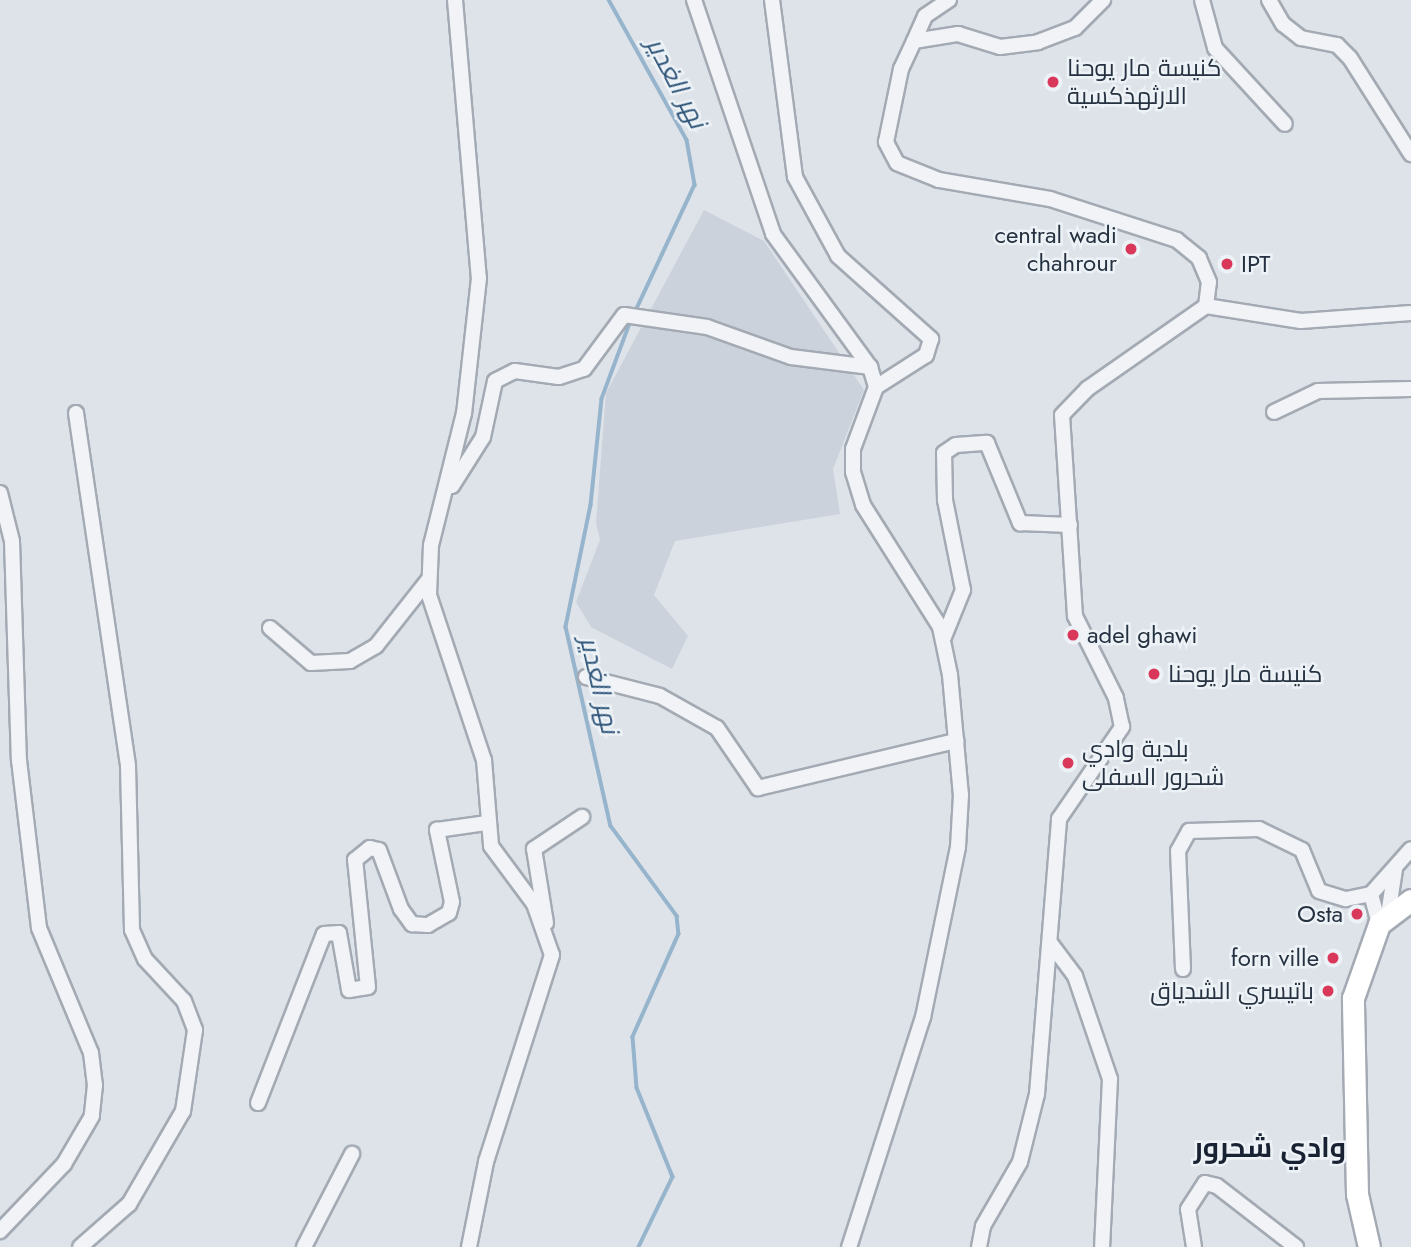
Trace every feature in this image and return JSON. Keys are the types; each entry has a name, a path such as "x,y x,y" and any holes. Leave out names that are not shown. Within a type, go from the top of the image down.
{"main road":[{"path":"1369,1247 1357,1194 1352,1039 1360,968 1384,920 1411,900"}],"street":[{"path":"455,0 479,278 472,359 429,579 443,650 484,760 486,823 491,846 547,928"},
{"path":"694,0 773,234 870,367 876,387"},
{"path":"772,0 795,177 838,256 931,339 926,355 876,387 853,449 853,472 863,505 944,637 961,796 946,913 923,1017 849,1247"},
{"path":"950,0 925,16 901,69 887,132 897,163 947,182 1050,199 1177,240 1207,270 1206,306"},
{"path":"914,41 958,34 1000,47 1038,42 1084,22 1103,0"},
{"path":"1202,0 1215,48 1285,124"},
{"path":"1269,0 1283,24 1301,38 1337,45 1350,58 1411,154"},
{"path":"979,1247 983,1226 1026,1144 1042,1052 1059,819 1122,727 1116,698 1075,616 1062,422 1066,408 1206,306 1311,321 1411,313"},
{"path":"447,494 483,438 495,381 515,371 559,377 584,369 617,318 637,316 707,327 791,357 870,367"},
{"path":"1274,412 1318,391 1411,389"},
{"path":"76,413 128,766 132,930 145,959 184,1001 195,1030 183,1111 129,1205 80,1247"},
{"path":"944,637 963,590 945,500 944,453 956,445 987,443 1020,523 1070,525"},
{"path":"0,493 12,541 19,760 39,928 91,1053 95,1085 92,1116 64,1164 0,1231"},
{"path":"270,628 311,663 350,661 376,646 429,579"},
{"path":"586,677 660,696 718,728 758,788 957,741"},
{"path":"469,1247 486,1162 548,976 547,928 534,849 582,817"},
{"path":"258,1103 324,934 339,933 349,990 368,987 355,860 370,848 379,850 401,909 412,924 428,925 449,913 452,902 437,830 486,823"},
{"path":"1183,969 1178,851 1189,831 1226,825 1279,836 1302,850 1319,891 1346,899 1371,894 1411,849"},
{"path":"1384,920 1386,898 1396,865"},
{"path":"1371,894 1384,920"},
{"path":"1051,944 1075,976 1110,1079 1102,1247"},
{"path":"304,1247 352,1154"},
{"path":"1194,1247 1188,1209 1205,1183 1217,1186 1296,1247"}],"shaded area":[{"path":"704,210 764,241 864,390 833,469 840,514 675,541 654,595 688,636 672,669 591,627 576,602 600,540 596,523 606,393"}],"waterway":[{"name":"نهر الغدير","path":"609,0 687,140 695,185 636,311"},
{"name":"نهر الغدير","path":"631,321 602,399 591,505 566,627 611,826 677,916 679,934 633,1037 637,1088 673,1177 639,1247"}],"place":[{"name":"كنيسة مار يوحنا الارثهذكسية","path":"1053,82"},
{"name":"central wadi chahrour","path":"1131,249"},
{"name":"IPT","path":"1227,264"},
{"name":"adel ghawi","path":"1073,635"},
{"name":"كنيسة مار يوحنا","path":"1154,674"},
{"name":"بلدية وادي شحرور السفلى","path":"1068,763"},
{"name":"Osta","path":"1357,914"},
{"name":"forn ville","path":"1333,958"},
{"name":"باتيسري الشدياق","path":"1328,991"}],"district":[{"name":"وادي شحرور","path":"1270,1148"}]}
